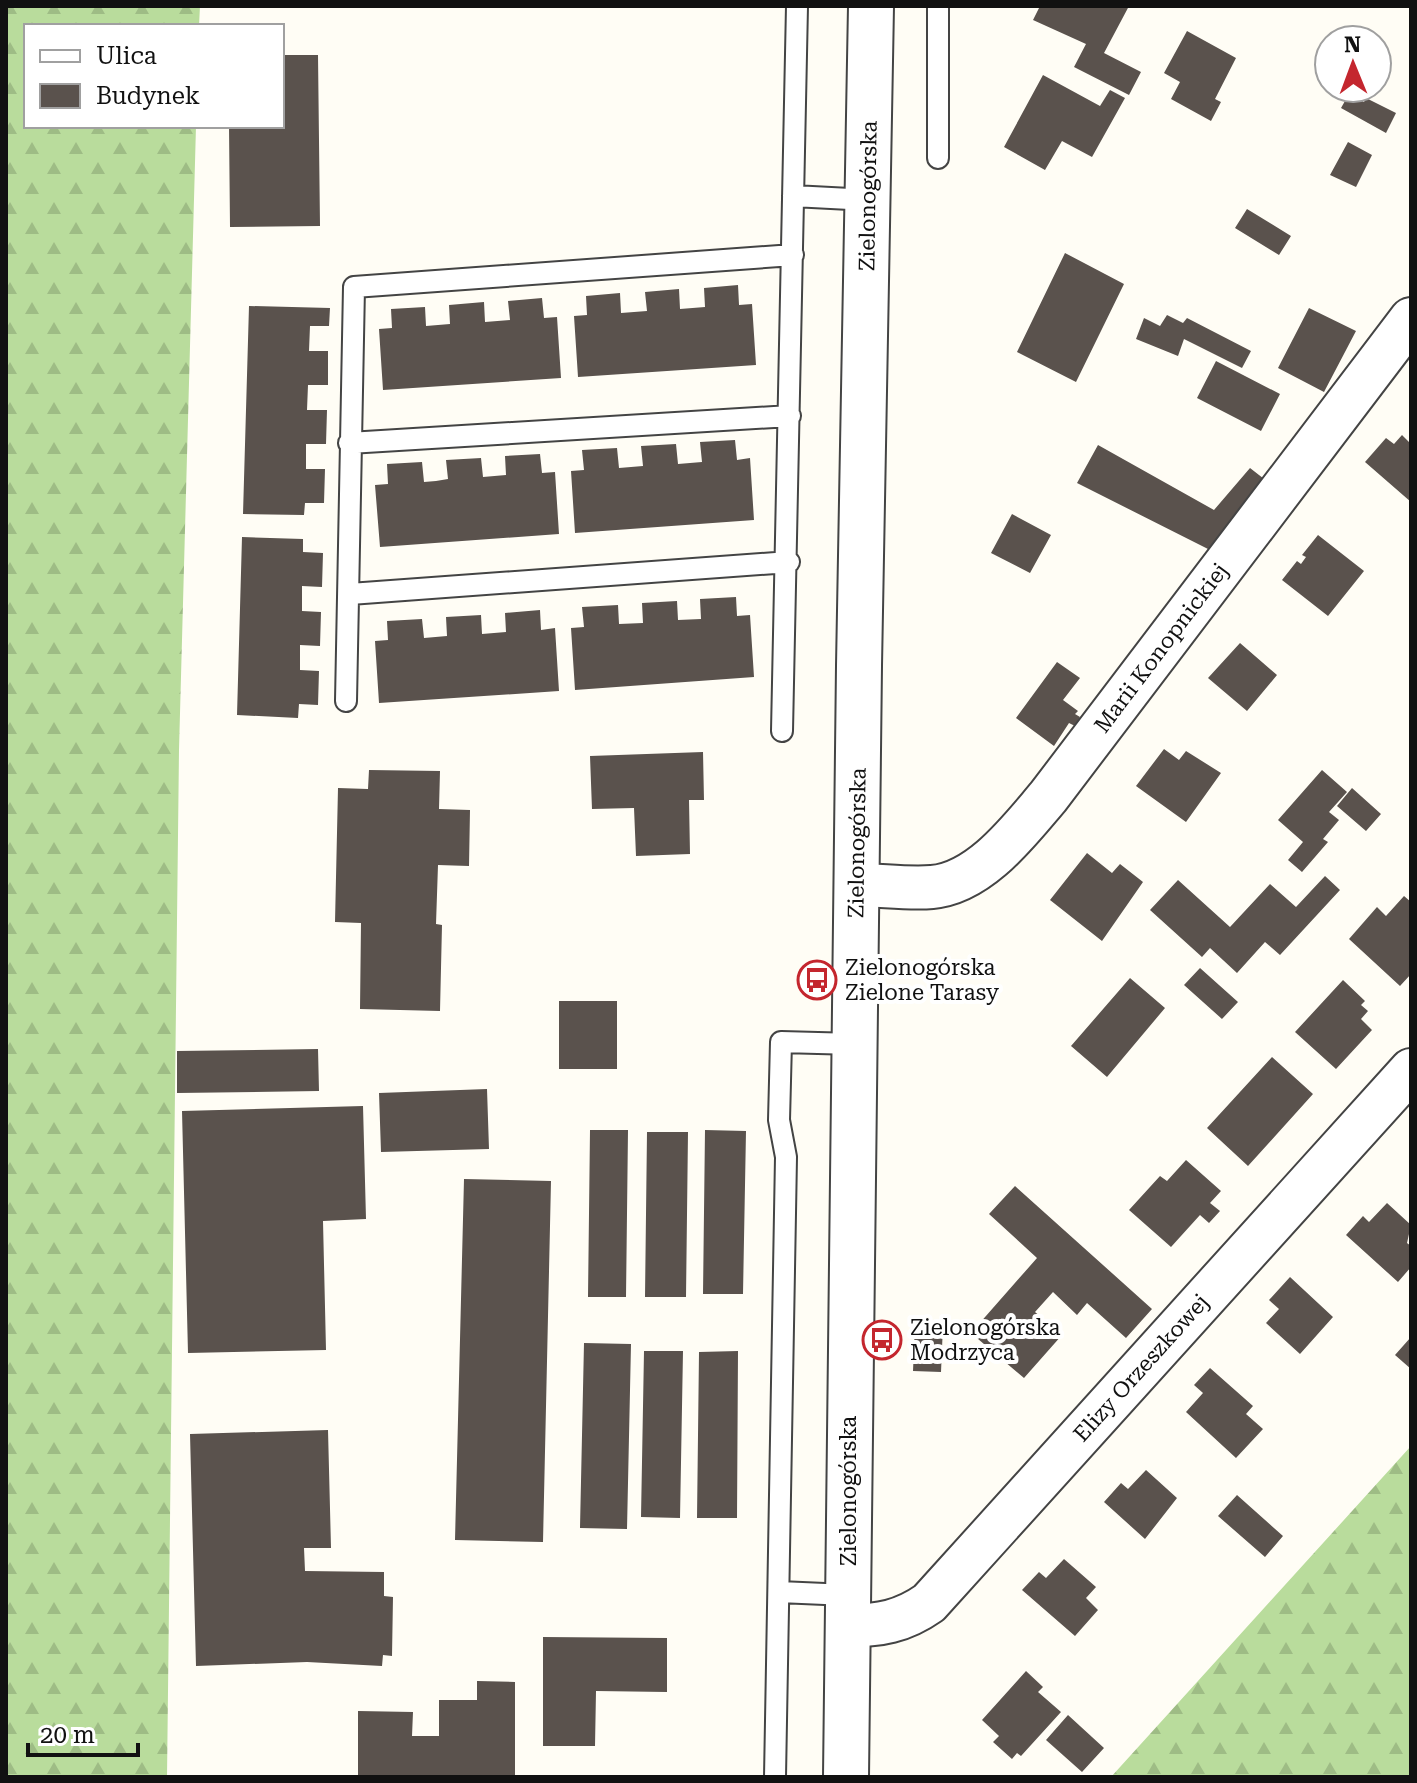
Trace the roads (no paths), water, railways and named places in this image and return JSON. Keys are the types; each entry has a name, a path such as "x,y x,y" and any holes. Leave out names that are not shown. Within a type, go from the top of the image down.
{"street":[{"name":"Zielonogórska","path":"846,1777 871,6"},
{"name":"Marii Konopnickiej","path":"857,885 934,887 982,864 1003,847 1048,797 1411,319"},
{"name":"Elizy Orzeszkowej","path":"848,1610 882,1625 909,1617 929,1603 1411,1070"}],"lane":[{"path":"782,731 789,562 797,6"},
{"path":"938,6 938,158"},
{"path":"793,196 869,200"},
{"path":"346,701 354,287 793,255"},
{"path":"349,443 790,416"},
{"path":"350,594 789,562"},
{"path":"775,1777 786,1157 779,1120 781,1042 855,1044"},
{"path":"779,1592 848,1610"}],"place":[{"name":"Zielonogórska Zielone Tarasy","path":"817,980"},
{"name":"Zielonogórska Modrzyca","path":"882,1340"}]}
